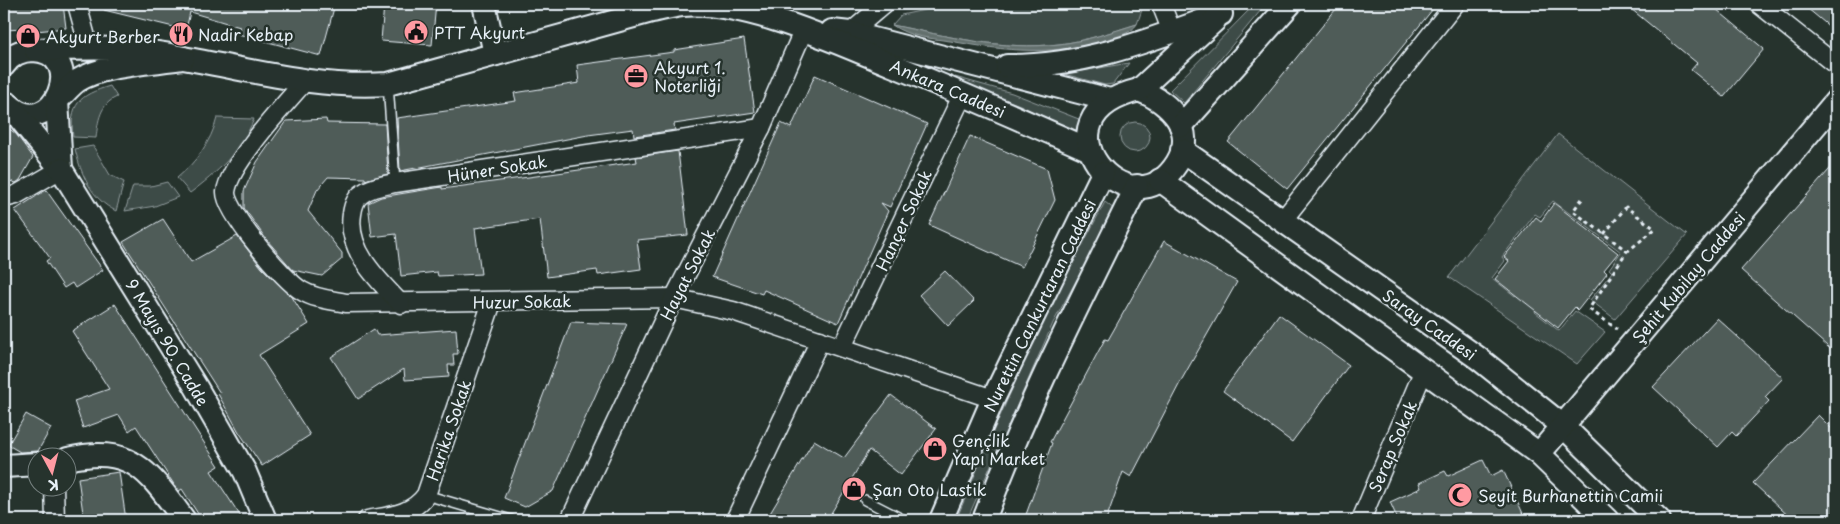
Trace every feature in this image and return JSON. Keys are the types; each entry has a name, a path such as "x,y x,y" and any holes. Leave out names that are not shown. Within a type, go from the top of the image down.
{"street":[{"path":"77,4 89,48"},
{"path":"484,4 495,54"},
{"path":"850,33 884,4"},
{"path":"1161,4 1172,32"},
{"path":"1181,126 1290,4"},
{"path":"1282,221 1455,4"},
{"path":"1759,4 1836,65"},
{"name":"Ankara Caddesi","path":"4,48 31,50 89,48 161,52 183,58 306,80 361,86 388,84 612,21 682,5 712,7 751,13 804,29 963,94 1090,150"},
{"path":"1139,90 1165,102 1175,113 1181,126 1182,150 1170,172 1160,180 1137,186 1125,185 1103,174 1095,164 1090,150 1089,136 1096,113 1110,100 1139,90 1226,9"},
{"name":"Ankara Caddesi","path":"977,66 1028,66 1069,62 1105,55 1172,32 1226,9"},
{"name":"Ankara Caddesi","path":"804,29 850,33 1110,100"},
{"name":"Hayat Sokak","path":"570,520 674,298 761,128 804,29"},
{"path":"4,65 16,53 31,50"},
{"name":"9 Mayıs 90. Cadde","path":"31,50 54,60 60,69 63,79 62,90 57,100 60,169"},
{"path":"6,103 18,111 29,114 40,112 50,108 76,82 90,75 183,58"},
{"name":"Huzur Sokak","path":"306,80 265,129 230,178 226,193 229,207 259,248 300,290 317,298 346,303 400,304 674,298 733,310 993,399"},
{"name":"Hançer Sokak","path":"842,347 963,94"},
{"name":"Şehit Kubilay Caddesi","path":"1539,454 1836,101"},
{"name":"9 Mayıs 90. Cadde","path":"6,103 60,169 201,396 245,472 265,520"},
{"name":"Hüner Sokak","path":"400,304 378,280 361,256 353,237 351,219 354,204 361,194 395,183 761,128"},
{"name":"Saray Caddesi","path":"1182,150 1478,358 1562,426 1659,520"},
{"path":"4,198 16,195 60,169"},
{"name":"Nurettin Cankurtaran Caddesi","path":"941,520 993,399 1103,174"},
{"path":"1160,180 1423,372 1539,454 1607,520"},
{"path":"984,520 1036,391 1137,186"},
{"name":"Harika Sokak","path":"366,520 408,511 419,505 426,495 492,302"},
{"path":"735,520 820,340"},
{"name":"Serap Sokak","path":"1361,520 1423,372"},
{"path":"78,457 113,454 137,465 159,486 184,520"},
{"path":"4,466 28,465"},
{"path":"54,496 55,520"}],"lane":[{"path":"388,84 395,183"},
{"path":"426,495 512,520"},
{"path":"865,500 904,520"}],"path":[{"path":"1582,199 1573,211 1627,251"},
{"path":"1604,234 1626,207 1655,228 1627,251 1589,309 1634,341"}],"shaded area":[{"path":"953,4 1144,4 1137,24 1069,43 1038,46 996,44 954,38 892,25 901,15"},
{"path":"1255,4 1266,4 1184,103 1170,90"},
{"path":"1137,24 1132,30 1119,36 1092,44 1051,50 990,47 927,38 912,35 892,25 954,38 1017,46 1038,46 1079,41"},
{"path":"1129,63 1113,84 1105,85 1064,74"},
{"path":"955,77 1012,93 1089,123 1081,137 1020,105 954,80"},
{"path":"110,86 117,97 111,100 103,109 99,119 96,138 73,137 73,116 78,102 99,89"},
{"path":"217,118 254,119 249,131 235,151 210,178 190,193 177,178 202,151 211,135"},
{"path":"1135,122 1146,126 1150,137 1146,148 1135,152 1124,148 1120,137 1124,126"},
{"path":"1558,134 1687,235 1615,319 1590,300 1612,272 1609,269 1621,252 1553,201 1540,217 1535,214 1502,257 1505,261 1492,278 1515,296 1519,292 1539,307 1535,312 1559,331 1575,311 1605,332 1577,364 1449,277"},
{"path":"93,146 110,175 124,182 116,211 107,206 94,193 80,168 75,149"},
{"path":"167,182 178,197 155,206 125,211 133,186 151,186"},
{"path":"1105,202 1115,210 1053,323 967,520 956,520 1043,320"}],"building":[{"path":"4,4 63,4 66,28 26,32 25,29 4,30"},
{"path":"105,4 335,4 321,56 238,34 240,27 190,12 186,30 104,10"},
{"path":"384,4 436,4 432,45 381,41"},
{"path":"1340,4 1437,4 1287,189 1228,142"},
{"path":"1625,4 1710,4 1764,49 1724,97 1691,70 1697,63"},
{"path":"1802,4 1836,4 1836,32"},
{"path":"744,39 755,112 674,124 675,130 634,136 633,129 588,135 400,171 397,118 516,101 514,93 579,83 577,65 674,52 674,50"},
{"path":"815,75 927,124 890,207 881,203 888,211 838,323 764,290 762,294 712,277 781,123 791,128"},
{"path":"326,119 327,123 385,124 388,174 365,180 365,178 328,177 317,190 308,211 342,253 342,259 322,276 293,270 266,239 244,208 244,191 257,162 286,121"},
{"path":"7,127 16,134 33,157 20,180 16,183 4,179 4,140"},
{"path":"970,136 1047,169 1055,200 1022,267 929,225"},
{"path":"678,151 688,235 637,240 641,269 598,275 597,270 547,277 540,219 475,228 481,274 438,276 437,272 401,276 396,234 372,237 368,203 381,197 442,187 442,189 637,162 636,157"},
{"path":"1836,162 1836,354 1741,270"},
{"path":"46,190 103,270 75,288 72,283 64,288 46,261 50,258 15,210"},
{"path":"1554,203 1618,253 1604,270 1607,273 1578,310 1575,307 1558,328 1495,279 1509,261 1504,257 1536,217 1541,221"},
{"path":"163,219 191,262 237,236 262,268 292,297 309,324 259,355 310,435 262,466 239,432 218,394 220,393 123,242"},
{"path":"1164,241 1237,282 1182,379 1131,477 1123,472 1106,520 1024,520 1052,443 1050,442 1105,339 1108,340"},
{"path":"945,271 974,301 948,326 919,295"},
{"path":"115,304 219,466 211,471 243,520 202,520 182,489 179,491 175,486 136,426 129,431 119,415 83,428 74,401 109,389 72,331"},
{"path":"1279,314 1349,365 1292,442 1223,391"},
{"path":"1717,318 1783,378 1765,397 1769,401 1736,436 1732,432 1718,447 1653,387"},
{"path":"571,322 627,324 553,491 525,507 504,498"},
{"path":"374,329 377,335 456,329 458,354 453,354 454,365 448,365 449,377 405,380 404,369 358,399 331,357"},
{"path":"891,395 936,429 901,475 869,450 827,520 766,520 814,440 844,458"},
{"path":"26,414 51,428 41,446 28,446 28,452 20,452 8,445"},
{"path":"1818,415 1836,433 1836,520 1793,520 1753,483"},
{"name":"Seyit Burhanettin Camii","path":"1483,460 1491,476 1503,470 1526,520 1398,520 1390,502 1421,488 1419,483 1445,471 1448,476"},
{"path":"119,472 126,520 84,520 78,478"}],"place":[{"name":"PTT Akyurt","path":"416,32"},
{"name":"Nadir Kebap","path":"181,34"},
{"name":"Akyurt Berber","path":"28,36"},
{"name":"Akyurt 1. Noterliği","path":"636,76"},
{"name":"Gençlik Yapı Market","path":"935,449"},
{"name":"Şan Oto Lastik","path":"854,489"},
{"name":"Seyit Burhanettin Camii","path":"1460,495"}]}
